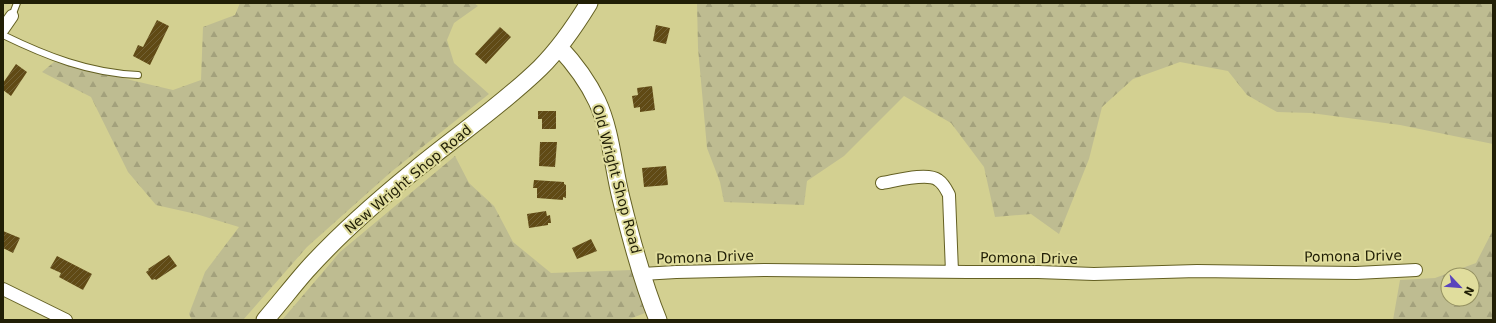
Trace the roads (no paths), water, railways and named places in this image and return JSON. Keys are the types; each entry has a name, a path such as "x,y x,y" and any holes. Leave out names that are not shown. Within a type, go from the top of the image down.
{"street":[{"name":"New Wright Shop Road","path":"265,320 336,240 374,204 526,81 559,46 577,23 589,3"},
{"path":"3,29 12,16"},
{"name":"Old Wright Shop Road","path":"559,46 574,63 598,102 608,138 620,197 642,274 658,320"},
{"path":"882,182 927,176 937,178 945,185 948,195 952,272"},
{"name":"Pomona Drive","path":"642,274 765,270 1038,272 1094,274 1197,271 1356,273 1416,270"},
{"path":"3,289 66,320"}],"lane":[{"path":"12,16 17,3"},
{"path":"3,35 30,48 78,66 100,71 138,75"}]}
